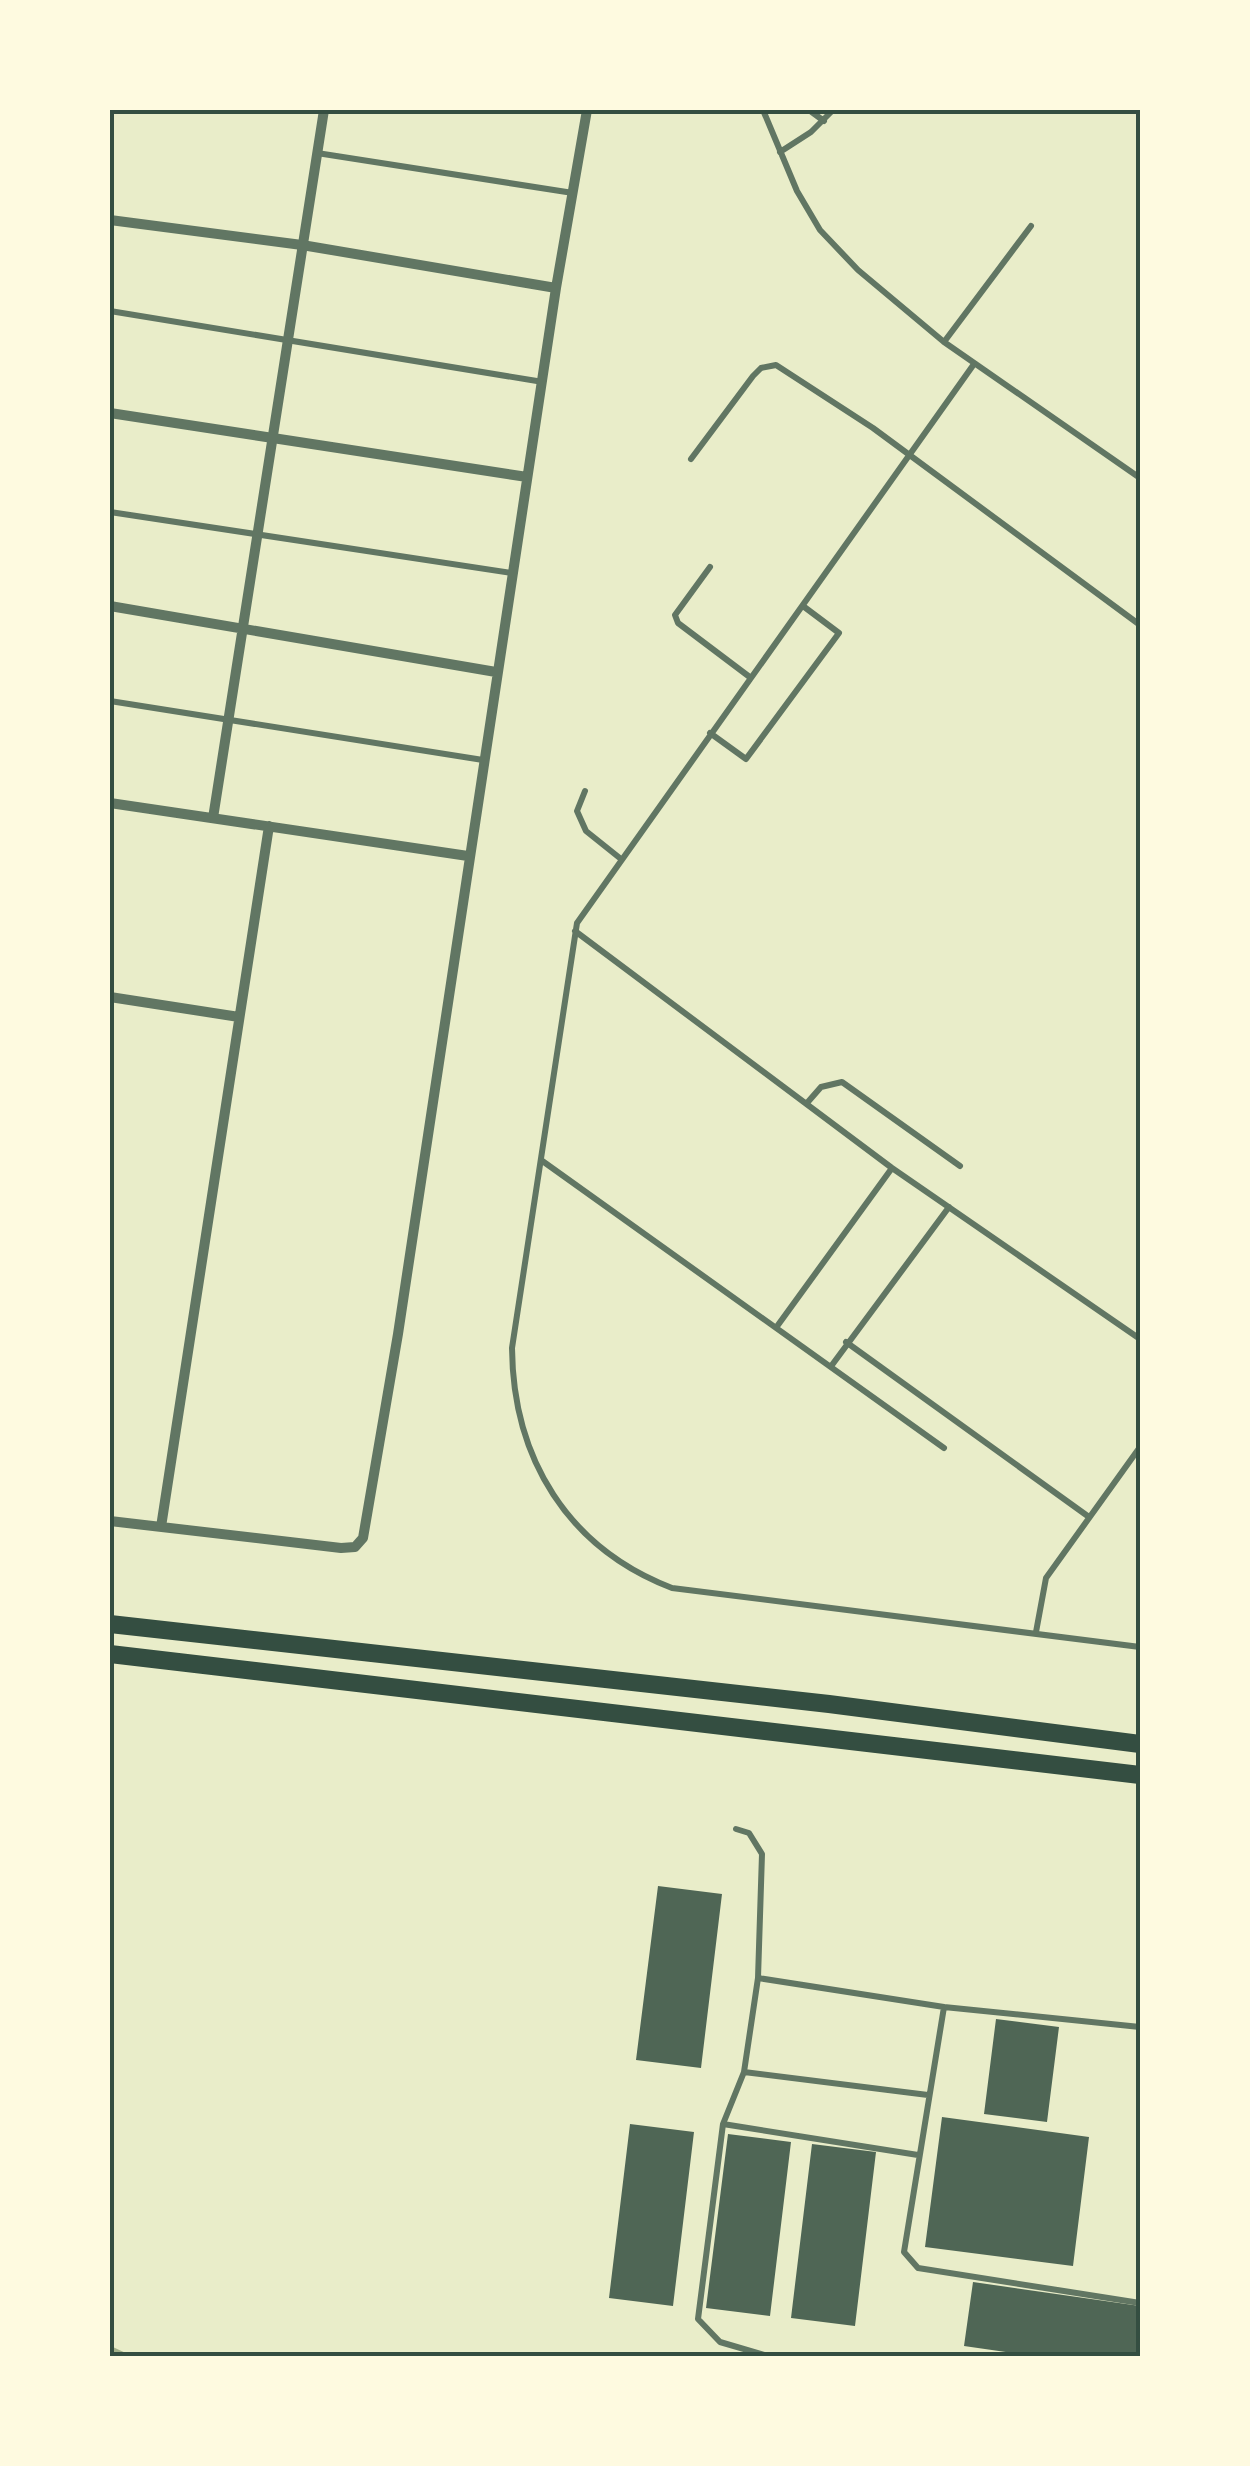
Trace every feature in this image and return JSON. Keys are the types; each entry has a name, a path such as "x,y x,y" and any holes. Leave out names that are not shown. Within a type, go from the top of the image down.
{"main road":[{"path":"110,1624 828,1704 1140,1744"},
{"path":"110,1654 1140,1775"}],"street":[{"path":"213,818 324,110"},
{"path":"110,1521 341,1548 355,1547 362,1538 401,1315 496,672 587,110"},
{"path":"110,220 302,244 556,288"},
{"path":"110,413 527,477"},
{"path":"110,606 496,672"},
{"path":"110,803 468,856"},
{"path":"161,1527 268,826"},
{"path":"110,997 239,1017"}],"lane":[{"path":"763,110 820,230 858,270 944,342 1140,478"},
{"path":"809,110 824,121"},
{"path":"780,152 824,121 833,110"},
{"path":"316,153 574,193"},
{"path":"944,342 1031,226"},
{"path":"110,311 544,382"},
{"path":"974,364 621,859 575,931 512,1367 517,1409 538,1472 579,1531 625,1566 672,1588 1140,1647"},
{"path":"691,459 753,376 761,368 776,365 1140,624"},
{"path":"110,512 513,573"},
{"path":"710,567 675,615 678,623 751,678"},
{"path":"710,733 746,759 840,633 803,606"},
{"path":"110,700 483,760"},
{"path":"584,791 576,811 586,831 621,859"},
{"path":"575,931 892,1168 1140,1339"},
{"path":"807,1103 820,1087 842,1082 960,1166"},
{"path":"541,1160 778,1325 944,1448"},
{"path":"778,1325 892,1168"},
{"path":"832,1365 949,1207"},
{"path":"846,1342 1090,1517"},
{"path":"1036,1632 1046,1578 1140,1448"},
{"path":"736,1829 750,1832 762,1854 758,1978 744,2072 723,2124 698,2319 720,2342 768,2356"},
{"path":"758,1978 944,2007 1140,2026"},
{"path":"944,2007 904,2252 918,2268 1140,2302"},
{"path":"744,2072 928,2095"},
{"path":"723,2124 918,2155"}],"building":[{"path":"658,1886 722,1894 701,2068 636,2060"},
{"path":"996,2019 1059,2027 1047,2122 984,2114"},
{"path":"942,2117 1089,2137 1073,2266 925,2247"},
{"path":"630,2124 694,2132 673,2306 609,2298"},
{"path":"728,2134 791,2142 770,2316 706,2308"},
{"path":"812,2144 876,2152 855,2326 791,2318"},
{"path":"973,2282 1140,2306 1140,2356 1034,2356 964,2346"}],"waterway":[{"path":"110,2349 125,2356"}]}
